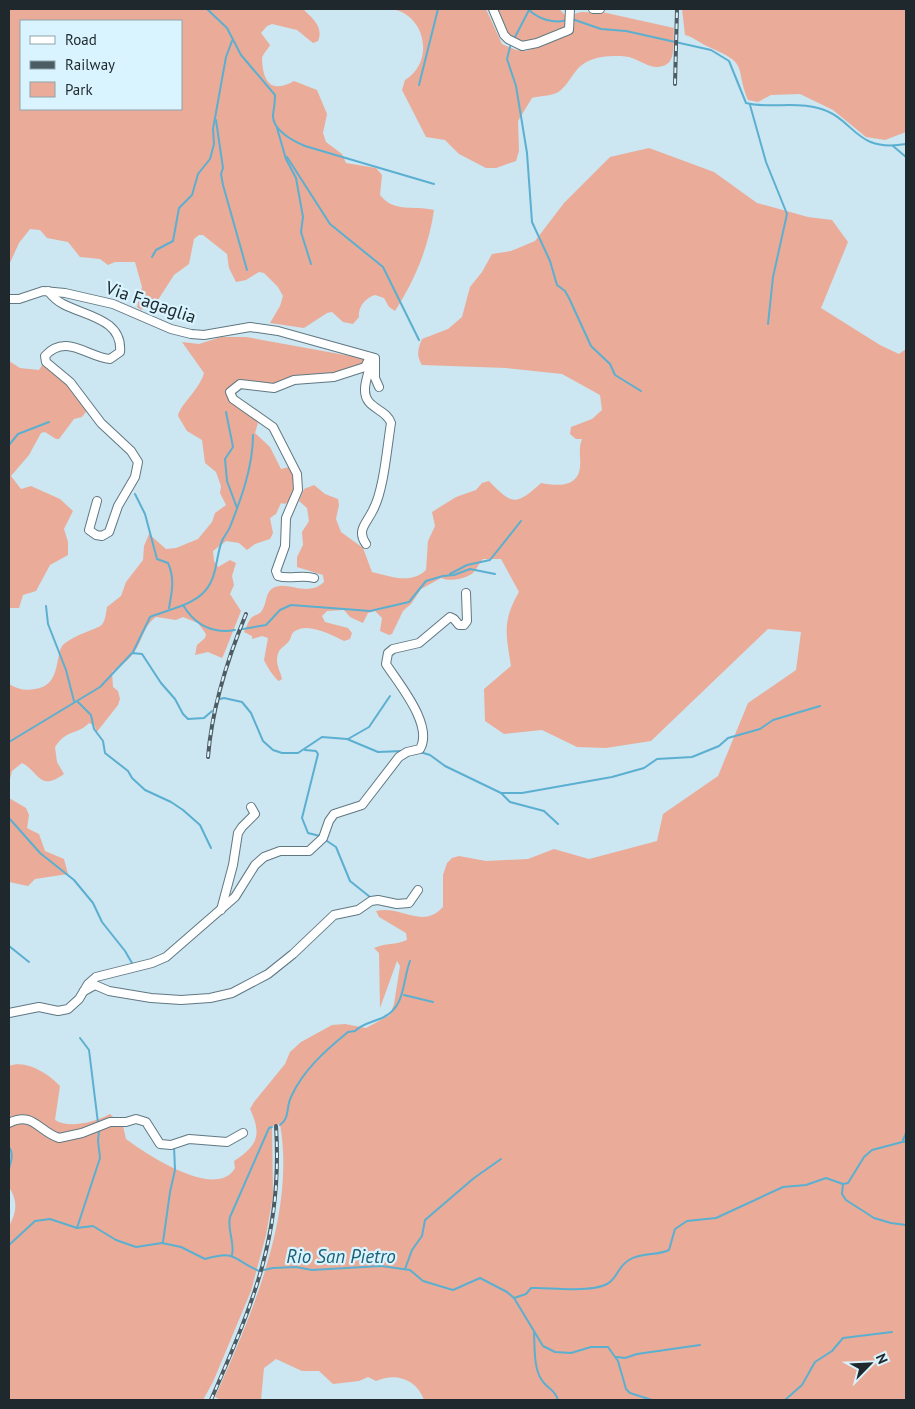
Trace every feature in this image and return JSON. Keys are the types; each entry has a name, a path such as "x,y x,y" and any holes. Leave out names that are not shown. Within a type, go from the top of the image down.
{"street":[{"path":"493,9 504,35 522,46 537,43 556,34 566,32 570,28 570,10"},
{"path":"593,9 600,9"},
{"path":"48,291 64,305 78,309 108,325 120,338 120,352 110,359 99,357 71,346 50,352 45,356 46,362 70,382 101,423 136,458 138,467 135,477 118,506 109,532 102,536 96,535 89,530 97,502"},
{"name":"Via Fagaglia","path":"9,299 19,299 48,291 93,298 171,329 191,334 204,335 250,327 278,331 370,357"},
{"path":"370,357 376,360 375,378 379,387"},
{"path":"366,544 362,538 361,531 374,509 391,423 387,416 370,404 366,397 370,357"},
{"path":"314,578 307,575 284,578 278,576 276,571 278,562 285,546 286,518 298,490 297,474 273,427 233,399 230,392 240,384 269,388 294,380 334,378 364,367 370,357"},
{"path":"83,993 88,984 96,977 152,963 166,957 235,897 256,865 264,858 280,851 309,851 318,845 334,814 362,805 399,757 422,747 422,730 416,712 405,689 386,664 387,655 393,649 419,643 450,617 459,625 464,625 467,621 466,593"},
{"path":"220,912 233,865 238,833 255,814 251,806"},
{"path":"9,1013 39,1007 58,1011 68,1009 83,993 95,985 109,991 151,998 181,1000 210,998 232,993 268,974 293,954 334,915 358,910 371,902 409,903 418,890"},
{"path":"9,1123 18,1118 28,1119 59,1138 82,1133 110,1122 136,1119 146,1122 160,1144 166,1146 189,1139 227,1142 243,1133"}],"green space":[{"path":"9,9 303,9 318,27 318,41 313,43 297,30 272,24 267,26 261,33 270,45 262,59 266,79 274,86 286,85 294,81 317,90 327,114 323,133 326,142 342,154 346,163 376,168 382,175 380,195 385,201 398,206 434,210 425,250 409,287 395,311 389,307 384,298 375,295 363,303 359,317 353,324 343,322 332,312 327,313 304,328 270,323 280,306 283,296 278,287 264,273 259,272 246,280 236,282 229,268 227,254 203,235 199,235 194,239 189,264 174,275 158,300 141,310 137,307 142,287 135,262 115,262 108,265 100,259 80,257 68,242 47,238 40,230 30,229 19,243 9,265"},
{"path":"392,9 486,9 502,44 516,50 526,51 565,36 570,31 575,14 602,12 674,28 673,53 672,58 667,64 658,67 649,66 629,57 609,56 597,58 579,67 566,85 558,92 532,98 518,121 519,151 516,161 496,168 486,168 459,154 445,140 426,137 402,90 405,80 414,72 420,62 423,51 422,40 419,29 413,20 404,13"},
{"path":"498,9 559,9 567,17 565,28 543,38 522,42 506,32"},
{"path":"682,9 906,9 906,132 885,140 866,137 833,110 800,94 771,95 758,102 748,100 736,62 685,35"},
{"path":"649,148 714,172 757,203 808,217 832,220 848,242 821,308 880,345 899,354 906,349 906,1400 424,1400 416,1387 404,1379 391,1377 376,1381 368,1377 359,1381 333,1384 319,1371 302,1371 276,1359 264,1368 261,1400 221,1400 215,1397 256,1299 276,1229 282,1194 283,1159 280,1124 272,1126 273,1196 266,1235 251,1291 213,1382 203,1400 9,1400 9,1226 14,1216 15,1202 9,1187 9,1066 23,1064 30,1066 50,1077 60,1086 55,1120 61,1123 75,1124 97,1120 110,1114 123,1126 126,1139 181,1172 213,1180 226,1177 235,1168 234,1161 248,1150 256,1139 256,1126 250,1109 285,1064 290,1052 301,1042 332,1025 345,1024 366,1028 390,1015 394,1004 400,966 397,961 380,1008 379,953 374,948 407,940 406,933 379,917 376,911 394,911 419,917 435,914 443,907 443,875 447,863 452,858 459,856 486,861 528,859 554,849 589,859 657,841 663,814 718,776 748,703 796,670 801,632 768,629 651,741 606,748 577,747 542,730 504,734 485,721 484,689 511,666 507,628 510,611 519,592 501,559 483,559 470,575 453,580 441,578 421,589 411,604 403,611 392,634 389,635 380,631 382,618 375,611 368,613 363,623 350,617 344,610 327,611 322,616 325,622 348,628 352,633 350,639 344,641 313,629 306,628 295,631 292,633 287,644 278,653 277,663 282,679 279,681 275,678 264,660 268,638 262,636 252,639 252,636 244,632 251,618 261,612 269,592 275,587 284,586 307,589 319,586 324,582 323,575 297,567 297,557 303,545 302,532 309,521 307,508 299,501 304,489 314,485 325,494 338,499 339,505 336,519 341,532 363,548 372,572 407,578 420,575 426,570 428,541 435,526 432,512 456,497 476,490 482,483 489,481 503,495 514,500 526,496 541,483 559,485 575,479 580,467 582,439 576,439 570,434 571,427 592,419 602,410 600,395 562,374 506,368 422,365 418,355 419,349 422,339 448,329 462,317 470,287 482,272 492,254 511,251 535,241 564,203 610,157"},
{"path":"221,337 246,337 367,359 362,365 333,376 276,386 248,382 229,389 228,398 248,412 258,423 255,433 270,447 281,469 293,466 295,487 289,500 285,504 281,503 276,514 270,518 273,533 270,539 255,544 247,550 239,543 226,541 213,551 214,561 218,567 230,560 236,563 232,576 234,585 230,594 241,611 222,658 208,652 195,655 197,645 205,638 206,634 198,623 183,617 176,620 156,617 148,625 133,654 112,672 113,687 118,691 120,699 118,705 96,733 95,726 89,723 80,730 68,734 55,747 57,762 64,774 56,779 45,781 40,779 22,763 12,771 9,783 9,684 28,690 44,686 50,682 64,644 103,623 107,607 121,596 126,582 143,560 144,546 149,534 166,549 176,548 198,539 212,522 215,513 226,505 220,493 221,486 216,472 205,463 202,440 187,431 178,416 204,373 182,342 199,344"},
{"path":"9,361 20,368 39,370 44,362 67,382 88,409 82,417 74,419 59,439 45,432 41,433 29,455 11,476 21,489 31,486 60,499 73,511 64,529 68,542 68,555 50,565 36,591 23,595 19,608 9,608"},
{"path":"9,798 26,808 29,815 27,828 39,834 45,851 64,859 68,874 35,879 28,886 9,882"}],"waterway":[{"path":"207,9 227,28 241,55 275,95 274,120 284,134 305,146 434,184"},
{"path":"419,85 438,9"},
{"path":"528,9 546,20 568,20"},
{"path":"514,39 529,10"},
{"path":"572,19 601,29 626,31 711,50 729,61 746,103 755,105 800,105 818,108 831,113 856,133 875,144 906,144"},
{"path":"152,257 156,250 173,241 179,208 192,195 198,174 210,159 214,144 213,129 226,57 232,41"},
{"path":"511,43 507,59 516,86 527,153 532,222 550,261 557,285 565,291 569,298 591,346 610,364 615,375 641,391"},
{"path":"750,105 766,162 787,214 773,277 768,324"},
{"path":"216,120 223,168 221,174 223,185 247,270"},
{"path":"277,128 286,159 296,178 303,217 301,232 311,264"},
{"path":"893,146 906,157"},
{"path":"287,157 330,224 383,267 419,340"},
{"path":"226,412 233,447 225,459 227,481 237,508"},
{"path":"9,445 18,434 49,422"},
{"path":"133,652 150,617 191,602 202,594 211,582 222,541 230,527 246,482 251,459 253,435"},
{"path":"135,494 145,514 157,559 168,563 172,574 169,608"},
{"path":"450,574 467,565 490,560 521,521"},
{"path":"243,629 266,625 280,610 291,605 370,611 409,602 426,581 454,575 470,569 495,574"},
{"path":"183,605 193,618 205,626 219,631 235,630"},
{"path":"46,606 48,624 66,670 74,701"},
{"path":"9,742 100,687 132,653 142,654 188,719 204,718 212,711"},
{"path":"348,739 369,727 390,696"},
{"path":"220,699 224,698 242,702 251,713 263,741 273,750 282,753 298,753 322,737 347,739 378,752 402,751"},
{"path":"78,702 91,715 94,729 103,741 105,753 128,771 132,778 145,790 171,802 200,825 211,848"},
{"path":"420,752 430,755 445,766 501,793 522,793 612,777 644,768 657,759 692,757 719,746 728,738 760,729 773,720 820,706"},
{"path":"305,750 316,751 318,754 302,818 308,833 320,836"},
{"path":"501,793 510,802 544,811 558,824"},
{"path":"9,818 40,853 74,880 93,903 102,922 132,963"},
{"path":"324,839 336,847 350,881 370,897"},
{"path":"9,946 29,962"},
{"path":"280,1125 287,1116 290,1101 296,1087 316,1061 348,1032 355,1031 365,1024 384,1017 396,1006 400,1000 410,961"},
{"path":"404,995 433,1002"},
{"path":"80,1038 89,1050 98,1123"},
{"path":"232,1255 233,1246 229,1227 230,1217 269,1128 272,1127"},
{"path":"77,1228 100,1158 99,1130"},
{"path":"903,1140 906,1133"},
{"path":"514,1298 526,1294 531,1288 588,1289 606,1284 612,1280 629,1260 669,1250 675,1229 687,1221 716,1218 783,1187 806,1185 826,1178 843,1184 848,1183 864,1157 872,1150 906,1141"},
{"path":"163,1242 175,1170 174,1146"},
{"path":"9,1147 12,1155 9,1169"},
{"path":"405,1269 412,1250 422,1236 425,1220 474,1178 501,1159"},
{"path":"843,1184 842,1194 846,1200 874,1218 906,1225"},
{"name":"Rio San Pietro","path":"9,1245 35,1221 50,1219 77,1228 93,1226 116,1240 136,1247 162,1243 181,1247 205,1259 223,1255 234,1257 259,1271 296,1267 312,1270 381,1266 410,1270 423,1281 453,1290 480,1278 507,1292 514,1298 543,1346 555,1352 571,1353 591,1347 608,1347 618,1361 626,1389 630,1393 652,1400"},
{"name":"Rio San Pietro","path":"785,1400 802,1385 815,1362 832,1351 843,1338 892,1332"},
{"path":"534,1333 535,1359 540,1378 554,1392 558,1400"},
{"path":"617,1357 625,1358 637,1354 700,1345"}],"railway":[{"path":"675,84 677,9"},
{"path":"208,757 213,720 221,684 246,614"},
{"path":"211,1400 252,1299 270,1235 275,1201 277,1165 276,1126"}]}
